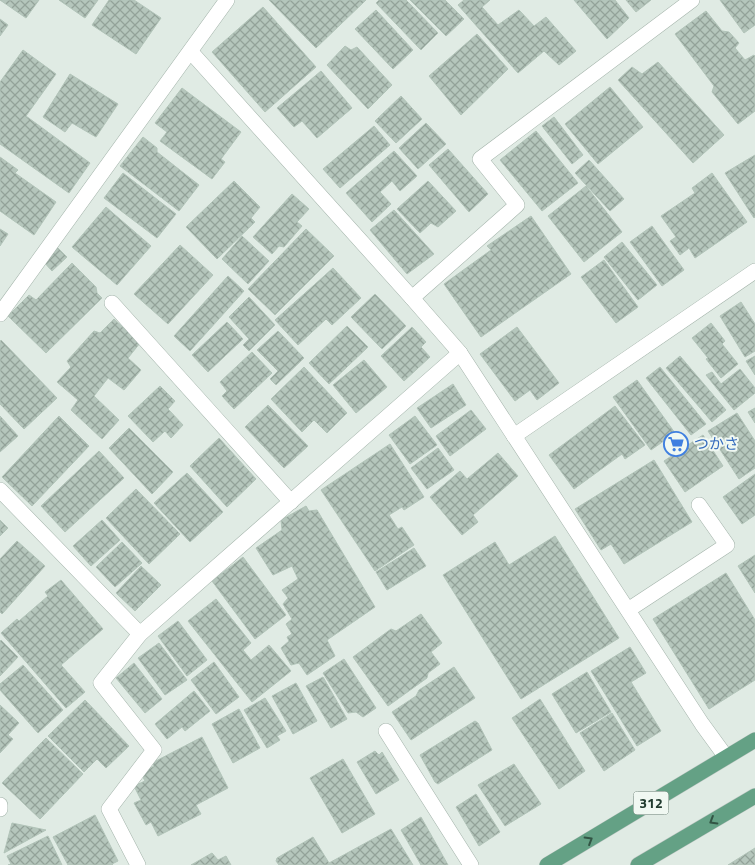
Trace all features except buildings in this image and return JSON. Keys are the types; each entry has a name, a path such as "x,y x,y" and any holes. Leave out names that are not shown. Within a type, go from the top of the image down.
{"main road":[{"name":"312","path":"547,865 755,740"},
{"path":"638,865 755,796"}],"street":[{"path":"0,314 227,0"},
{"path":"412,298 517,205 480,159 692,0"},
{"path":"191,52 460,353 702,724 726,757"},
{"path":"514,436 755,272"},
{"path":"112,303 291,502"},
{"path":"138,865 109,810 154,750 101,683 140,634 460,353"},
{"path":"0,490 140,634"},
{"path":"628,610 726,545 699,505"},
{"path":"386,731 471,865"}],"place":[{"name":"つかさ","path":"676,444"}]}
